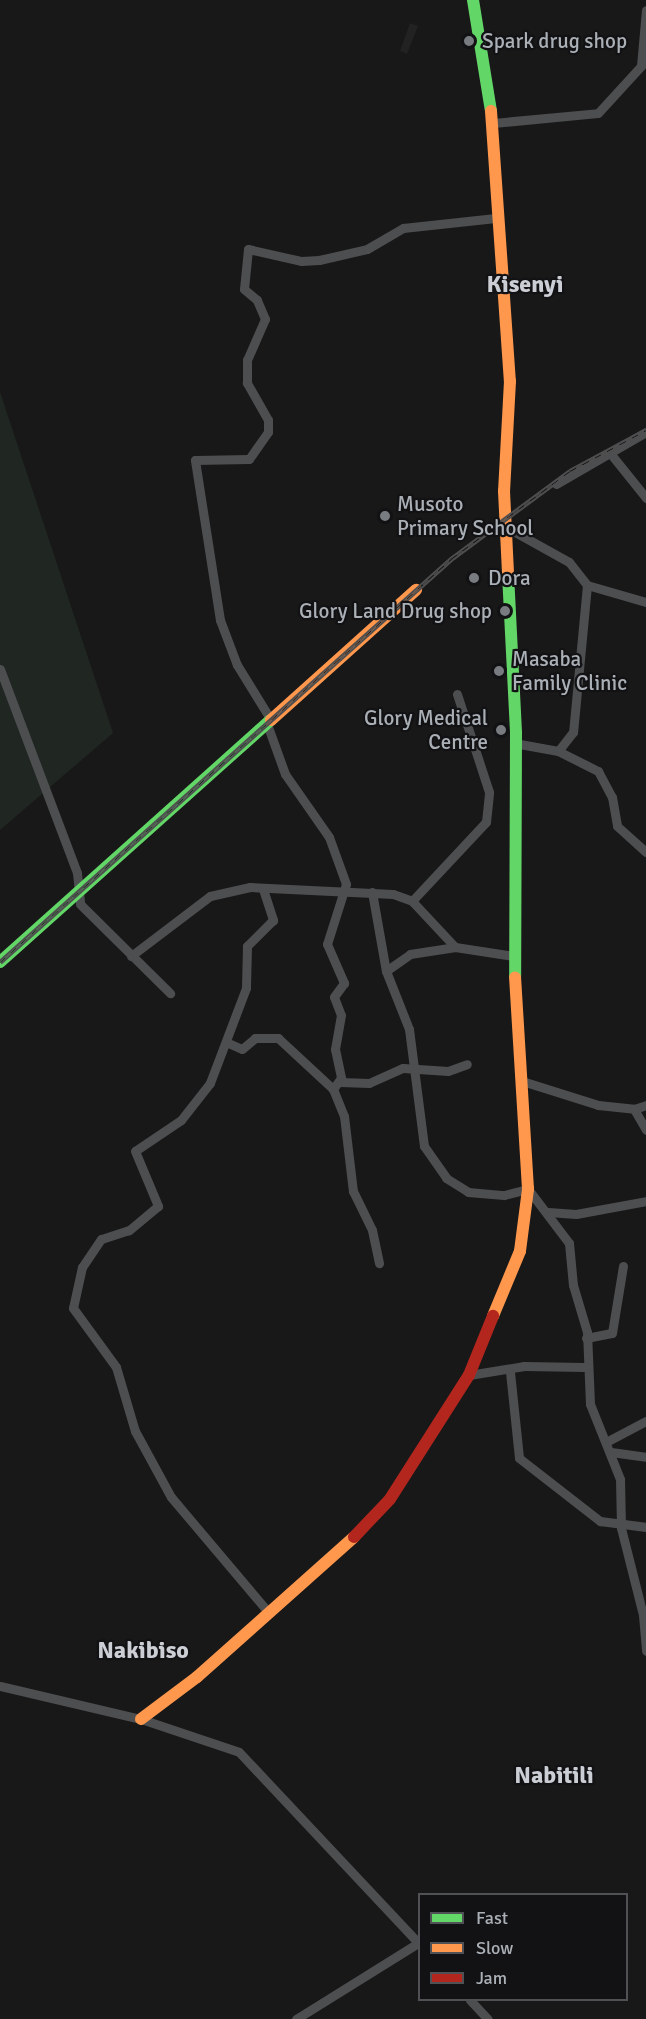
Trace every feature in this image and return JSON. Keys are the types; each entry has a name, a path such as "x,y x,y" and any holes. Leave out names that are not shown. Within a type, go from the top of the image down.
{"street":[{"path":"141,1719 269,1613 390,1499 469,1375 520,1251 528,1189 514,956 514,743 506,527 510,381 495,218 493,123 473,0"},
{"path":"493,123 598,113 641,66 646,10"},
{"path":"379,1263 372,1230 353,1191 344,1116 337,1086 335,1042 341,1014 334,997 344,983 327,944 346,890 335,849 285,774 269,722 237,665 220,620 195,460 249,459 268,432 268,420 247,383 247,360 265,319 257,300 244,289 248,249 301,261 319,260 367,249 403,228 495,218"},
{"path":"556,484 646,432"},
{"path":"610,453 646,498"},
{"path":"506,527 569,562 587,585 646,602"},
{"path":"558,751 573,732 587,585"},
{"path":"0,962 416,590"},
{"path":"0,669 82,890 86,912 170,993"},
{"path":"412,901 486,822 489,792 457,694"},
{"path":"514,743 558,751 598,771 612,797 617,826 646,852"},
{"path":"131,956 210,896 235,888 346,890 372,892 412,901 455,947"},
{"path":"263,889 273,920 247,946 246,988 226,1042 192,1110 135,1151 158,1206 129,1230 100,1239 82,1267 73,1308 116,1367 135,1431 171,1497 269,1613"},
{"path":"372,892 386,971 409,1029 424,1146 446,1178 473,1193 528,1189"},
{"path":"386,971 410,954 455,947 514,956"},
{"path":"226,1042 242,1049 255,1038 278,1038 337,1086 369,1083 414,1067 448,1071 466,1064"},
{"path":"522,1081 575,1099 634,1109 646,1105"},
{"path":"634,1109 646,1130"},
{"path":"528,1189 548,1212 569,1243 586,1338 584,1366 624,1506 621,1528 643,1615 646,1651"},
{"path":"548,1212 576,1214 646,1201"},
{"path":"586,1338 612,1332 623,1266"},
{"path":"469,1375 510,1372 524,1366 584,1366"},
{"path":"510,1372 519,1458 600,1521 621,1528 646,1527"},
{"path":"606,1442 646,1421"},
{"path":"610,1452 646,1457"},
{"path":"0,1686 141,1719 239,1752 418,1944 296,2019"},
{"path":"471,2001 488,2019"}],"shaded area":[{"path":"410,23 418,26 407,54 400,51"},
{"path":"0,392 113,733 0,830"}],"railway":[{"path":"0,962 451,559 570,471 646,430"}],"traffic: fast":[{"path":"473,0 491,111"},
{"path":"508,574 516,733 515,977"},
{"path":"0,962 271,720"}],"traffic: slow":[{"path":"491,111 510,381 504,491 508,574"},
{"path":"271,720 416,590"},
{"path":"493,1316 520,1251 528,1189 515,977"},
{"path":"141,1719 197,1677 354,1537"}],"traffic: jam":[{"path":"354,1537 390,1499 469,1375 493,1316"}],"place":[{"name":"Spark drug shop","path":"469,41"},
{"name":"Musoto Primary School","path":"385,516"},
{"name":"Dora","path":"474,578"},
{"name":"Glory Land Drug shop","path":"505,611"},
{"name":"Masaba Family Clinic","path":"499,671"},
{"name":"Glory Medical Centre","path":"501,730"}],"district":[{"name":"Kisenyi","path":"525,285"},
{"name":"Nakibiso","path":"143,1651"},
{"name":"Nabitili","path":"554,1776"}]}
